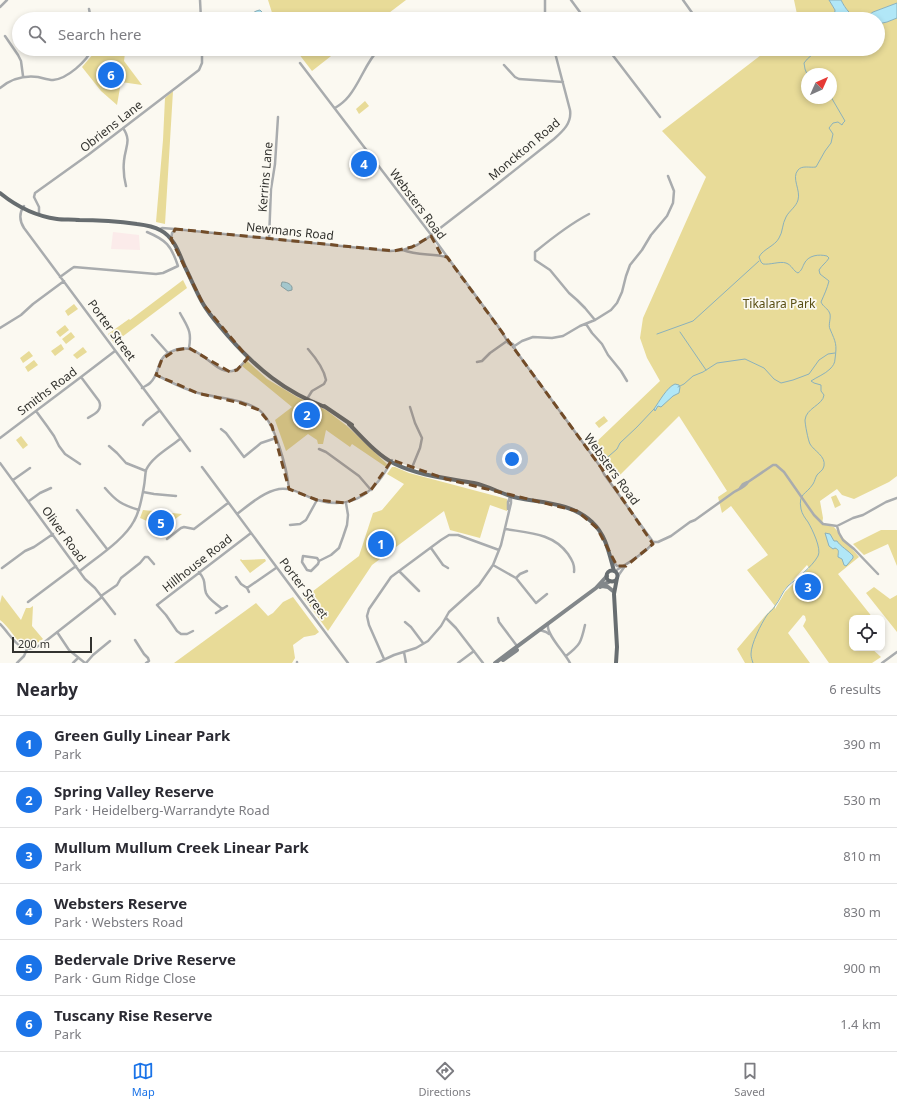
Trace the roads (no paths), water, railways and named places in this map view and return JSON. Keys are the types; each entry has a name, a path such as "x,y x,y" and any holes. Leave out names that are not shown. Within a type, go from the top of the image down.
{"main road":[{"path":"0,191 9,200 24,208"},
{"name":"Newmans Road","path":"24,208 55,218 159,230"},
{"path":"159,230 166,234 176,246 206,309 248,358 292,392 325,407 349,424 377,452 392,461 426,475 464,482 510,498 565,507 577,511 592,522 600,532 605,542 617,577 614,593 617,647 616,663"},
{"path":"159,230 170,241 181,258"},
{"path":"610,558 608,579 614,593"},
{"path":"495,663 596,588 611,571 614,571"},
{"path":"596,588 610,581 615,581 617,577"},
{"path":"602,586 608,587 614,593"},
{"path":"499,663 540,630"}],"street":[{"path":"0,7 6,0"},
{"path":"200,0 201,12"},
{"path":"545,0 545,12"},
{"path":"570,0 579,12"},
{"path":"683,0 692,12"},
{"path":"5,36 12,46"},
{"path":"18,56 21,61 23,76"},
{"path":"0,88 8,82 23,76 33,76 52,80 59,78 67,75 88,56"},
{"name":"Obriens Lane","path":"39,213 40,207 34,197 35,193 88,155 199,70 202,63 202,56"},
{"path":"334,108 345,101 351,94 373,56"},
{"name":"Monckton Road","path":"431,236 561,133 565,128 571,114 556,56"},
{"path":"613,56 660,117"},
{"name":"Websters Road","path":"300,63 442,250 507,340 514,347 653,542"},
{"path":"504,65 515,77 519,79 563,82"},
{"name":"Kerrins Lane","path":"269,239 271,189 275,164 278,117"},
{"path":"123,128 128,138 124,166 126,186"},
{"path":"514,347 522,341 530,338 564,336 596,320 611,310 618,302 630,265 667,216 673,203 674,191 668,176"},
{"name":"Porter Street","path":"24,208 21,211 20,220 24,228 190,451"},
{"path":"589,214 572,223 551,239 535,252 535,256 536,260 550,270 569,294 596,320"},
{"name":"Newmans Road","path":"159,230 162,228 175,229 390,251 403,250 431,236"},
{"path":"171,239 172,233 175,229"},
{"path":"60,277 76,267 156,274 163,273 178,266 166,242 161,238 147,232"},
{"name":"Newmans Road","path":"403,250 412,253 447,257"},
{"path":"440,255 442,250"},
{"path":"0,328 20,315 64,281"},
{"path":"180,313 190,330 191,337 189,348"},
{"path":"586,324 602,344 608,356 621,371 627,381"},
{"path":"152,335 168,354"},
{"path":"477,362 482,361 507,340"},
{"path":"142,388 150,383 156,375 158,366 162,359 176,350 189,348 200,353 221,369 230,372 236,370 248,358"},
{"path":"307,398 313,390 324,384 326,380 325,375 308,349"},
{"name":"Smiths Road","path":"0,438 116,351"},
{"path":"156,375 197,393 242,402 259,410 266,416 272,426 288,476 289,489"},
{"path":"81,377 101,404 99,410 88,418"},
{"path":"410,407 422,438 412,470"},
{"path":"36,411 65,454 80,464"},
{"path":"143,425 159,411"},
{"path":"220,429 226,433 244,457 261,442 276,438"},
{"path":"80,571 130,529 136,519 143,492 146,471 157,456 180,439"},
{"path":"109,446 126,463 146,471"},
{"path":"319,449 326,452 359,476 371,490"},
{"path":"237,514 269,492 278,489 289,489 317,500 346,503 371,490 382,478 392,461"},
{"name":"Oliver Road","path":"0,463 76,566 116,614"},
{"path":"617,577 626,566 652,546 653,542 664,540 694,518 698,517 740,488 746,486 748,482 773,465 784,472 807,506 823,524 837,526 897,498"},
{"name":"Porter Street","path":"202,467 348,663"},
{"path":"13,480 30,468"},
{"path":"29,502 40,493 51,488"},
{"path":"105,488 117,501 138,510"},
{"path":"143,492 176,496"},
{"path":"377,663 384,659 416,648 428,641 441,626 450,612 479,585 493,565 499,550 506,529 510,498"},
{"path":"290,525 300,524 306,520 317,500"},
{"path":"167,539 181,528 184,527 194,529 228,502"},
{"path":"319,561 317,558 303,556 302,562 307,570 311,571 319,561 331,555 338,548 343,537 348,515 346,503"},
{"path":"77,510 107,549"},
{"path":"837,526 843,540 854,549 878,574"},
{"path":"506,529 539,534 554,541 563,548 570,557 574,566 574,572"},
{"name":"Hillhouse Road","path":"193,632 181,634 177,631 157,605 250,533"},
{"path":"2,568 52,534"},
{"path":"384,659 369,625 367,616 369,610 391,577 445,537 458,535 499,550"},
{"path":"431,548 443,565 448,568"},
{"path":"0,624 14,642 21,647 27,649 34,648 117,585 121,578 140,563 145,557 148,556 154,564"},
{"path":"610,558 615,564 622,567"},
{"path":"493,565 516,578 536,603 547,594"},
{"path":"28,602 76,566"},
{"path":"614,571 626,566"},
{"path":"236,577 248,590 276,568"},
{"path":"399,571 419,591"},
{"path":"516,578 520,574 527,571"},
{"path":"199,572 204,579 206,594 222,609"},
{"path":"216,613 227,606"},
{"path":"446,618 456,628 483,663"},
{"path":"498,618 499,622 517,646"},
{"path":"406,622 423,644"},
{"path":"548,624 547,628 550,635 570,663"},
{"path":"566,656 577,647 582,640 585,625"},
{"path":"540,630 550,635"},
{"path":"57,632 69,650 86,663 110,641"},
{"path":"135,640 148,658 149,662"},
{"path":"17,663 24,656 27,649"},
{"path":"458,663 474,651"},
{"path":"404,652 406,663"},
{"path":"882,663 897,652"},
{"path":"74,663 78,658"}],"water":[{"path":"829,0 841,0 849,12 835,12"},
{"path":"897,3 897,18 885,22 885,12 873,12"},
{"path":"282,282 290,285 292,290 288,291 281,286"},
{"path":"675,384 679,385 680,387 679,393 673,396 661,407 658,406 655,411 654,409 663,395"},
{"path":"825,533 830,534 834,541 837,541 853,556 846,566 844,565 842,559 838,557 838,550 829,546"}],"waterway":[{"path":"805,68 804,63 811,56"},
{"path":"753,663 751,650 765,619 786,588 812,564 819,553 816,539 810,525 802,513 800,504 803,495 810,488 817,475 822,470 824,462 822,456 810,444 805,420 808,412 821,401 824,395 821,391 821,385 811,381 828,371 833,366 836,347 829,327 830,314 821,302 829,281 820,274 819,270 829,258 821,255 811,257 806,261 798,273 786,263 781,262 763,264 759,257 777,241 786,217 798,200 799,196 795,177 796,173 800,168 816,167 831,143 833,134 829,128 833,123 838,122 842,125 845,121 835,104"},
{"path":"657,334 693,321 759,261"},
{"path":"680,332 706,370"},
{"path":"678,387 693,376 703,372 717,363 745,359 764,368 774,379 781,383 809,374 819,360 828,354 835,353"},
{"path":"602,462 617,449 620,443 654,409"}],"place":[{"name":"Tuscany Rise Reserve","path":"111,75"},
{"name":"Websters Reserve","path":"364,164"},
{"name":"Spring Valley Reserve","path":"307,415"},
{"name":"Bedervale Drive Reserve","path":"161,523"},
{"name":"Green Gully Linear Park","path":"381,544"},
{"name":"Mullum Mullum Creek Linear Park","path":"808,587"}],"park label":[{"name":"Tikalara Park","path":"779,303"}]}
